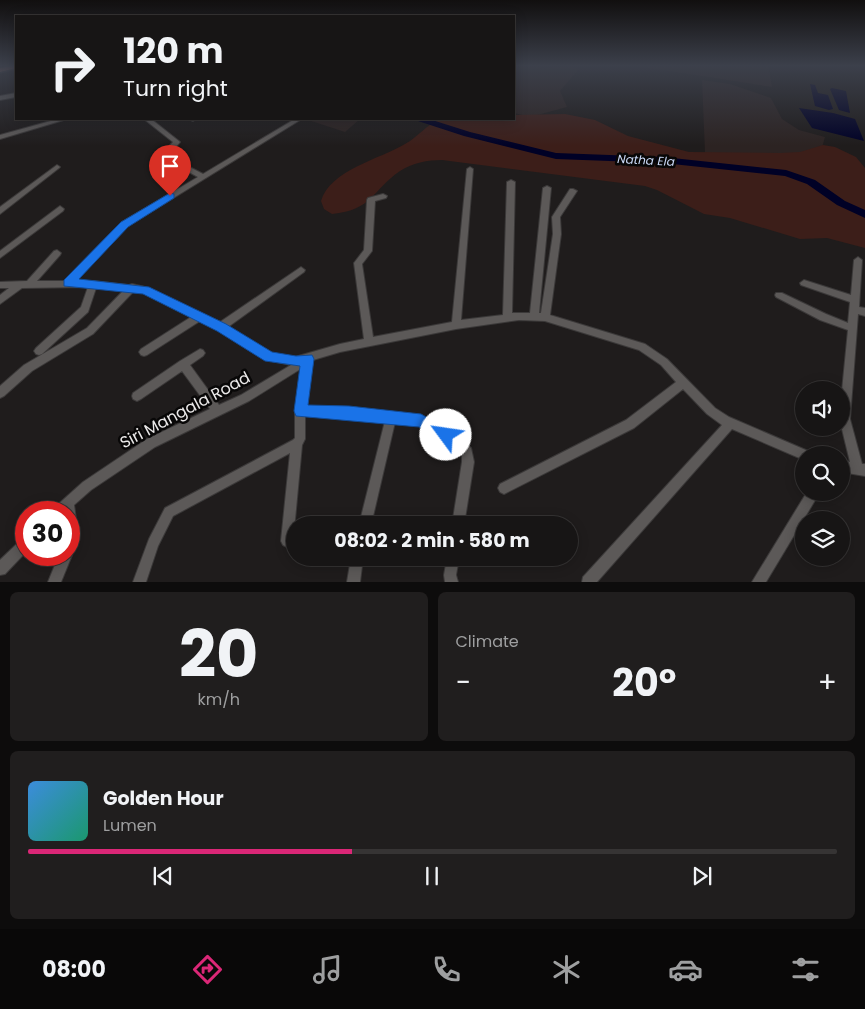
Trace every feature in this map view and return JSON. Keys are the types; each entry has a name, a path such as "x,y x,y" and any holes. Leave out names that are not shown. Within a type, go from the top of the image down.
{"street":[{"path":"0,98 15,96"},
{"path":"0,137 60,120"},
{"path":"149,120 177,142 164,155 165,157 202,176"},
{"path":"68,283 125,224 297,120"},
{"path":"0,211 57,167"},
{"path":"456,325 470,169"},
{"path":"507,317 511,182"},
{"path":"534,315 547,188"},
{"path":"0,215 30,191"},
{"path":"545,317 557,234 556,217 573,191"},
{"path":"369,343 358,263 368,252 371,200 383,196"},
{"path":"0,255 60,209"},
{"path":"0,300 26,284 57,253"},
{"path":"858,260 845,419 862,470"},
{"path":"221,327 301,270"},
{"path":"0,285 68,283 132,287 155,294 200,316 270,357 296,361 340,348 456,325 507,317 534,315 545,317 642,347 664,362 711,411 730,424 795,451"},
{"path":"804,283 854,304 865,312"},
{"path":"39,351 85,309 93,284"},
{"path":"0,393 28,368 90,331 132,287"},
{"path":"779,294 823,317 852,328"},
{"path":"144,352 200,316"},
{"path":"137,396 200,353"},
{"path":"290,516 297,444 300,438 300,411 308,359"},
{"name":"Siri Mangala Road","path":"70,501 87,486 152,443 218,412 308,359"},
{"path":"183,364 218,412"},
{"path":"504,488 630,424 684,382"},
{"path":"300,411 349,412 421,420 458,443 467,452 468,462 459,516"},
{"path":"367,516 392,418"},
{"path":"588,582 730,424"},
{"path":"139,582 156,536 169,512 297,444"},
{"path":"758,582 808,501"},
{"path":"0,569 15,554"},
{"path":"54,582 61,566"},
{"path":"354,582 356,566"},
{"path":"452,566 450,575 452,582"}],"shaded area":[{"path":"515,92 561,92 567,107 530,117 515,113"},
{"path":"702,92 754,92 771,98 782,119 799,130 825,137 820,155 705,153"},
{"path":"565,114 595,120 628,136 689,152 780,153 800,152 823,145 835,147 856,157 865,168 865,248 827,238 800,239 730,218 704,214 657,190 645,186 442,160 420,162 405,168 391,178 364,204 356,208 332,214 324,209 321,201 326,190 334,181 357,166 405,144 438,120 515,120 515,115"},
{"path":"308,120 359,120 345,132"}],"water":[{"path":"812,92 828,95 833,109 829,110 815,106"},
{"path":"831,92 846,92 850,113 839,110"},
{"path":"799,108 833,113 855,119 864,141 812,128"}],"waterway":[{"name":"Natha Ela","path":"424,120 467,134 556,156 663,160 786,173 811,182 841,203 865,214"}],"route":[{"path":"170,196 125,224 68,283 132,287 145,290 221,327 270,357 296,361 308,359 300,411 349,412 421,420 446,435"}]}
